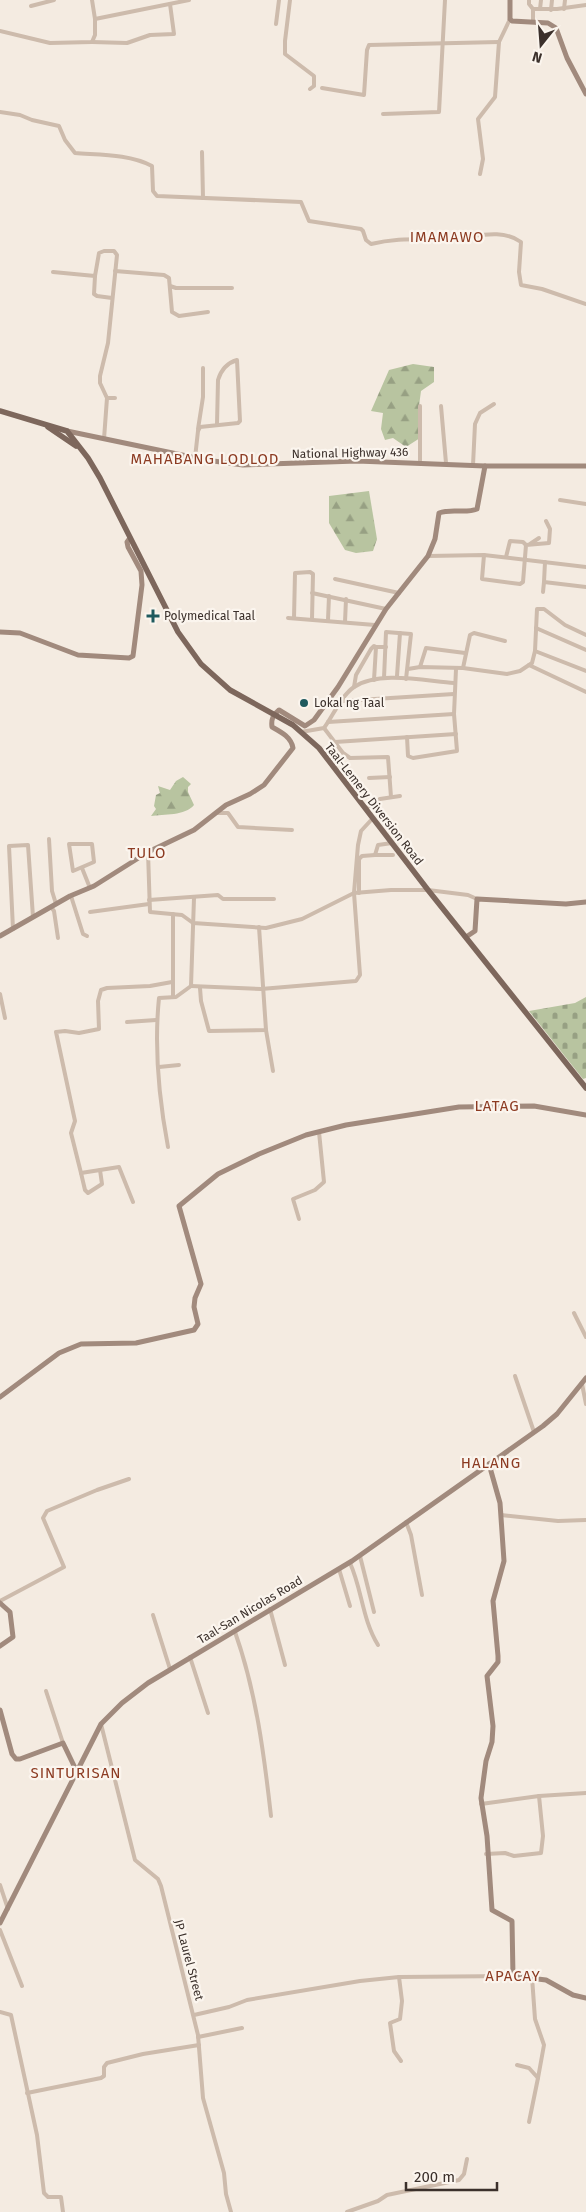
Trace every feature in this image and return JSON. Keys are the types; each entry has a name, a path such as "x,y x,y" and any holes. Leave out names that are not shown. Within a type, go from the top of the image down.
{"main road":[{"name":"National Highway 436","path":"0,411 67,431"},
{"name":"Taal-Lemery Diversion Road","path":"42,424 78,446"},
{"name":"Taal-Lemery Diversion Road","path":"67,431 88,458 100,478 178,632 201,664 230,690 274,714 301,732 319,748 428,890 586,1088"}],"street":[{"path":"31,6 54,0"},
{"path":"92,0 95,19 95,35 92,42"},
{"path":"95,19 189,0"},
{"path":"276,24 279,0"},
{"path":"290,0 285,54 314,76 314,86 310,89"},
{"path":"383,114 438,112 445,0"},
{"path":"480,174 483,159 478,119 495,97 499,42 510,19 510,0"},
{"path":"529,0 533,10 533,22"},
{"path":"540,9 541,0"},
{"path":"551,10 552,0"},
{"path":"564,9 565,0"},
{"path":"0,31 50,43 127,43 150,35 174,34 170,4"},
{"path":"533,10 564,9 586,5"},
{"path":"510,19 548,22 556,28 567,58 586,94"},
{"path":"322,88 364,95 367,50 370,45 499,42"},
{"path":"0,112 20,115 32,120 59,126 65,140 75,154 139,160 152,166 153,191 157,196 301,202 309,221 361,229 366,240 371,244 395,238 452,238 486,234 514,236 521,242 519,272 521,285 542,289 586,304"},
{"path":"202,152 203,198"},
{"path":"104,439 107,398 100,383 108,343 117,255 114,251 104,251 99,253 94,294 112,298"},
{"path":"53,272 95,276"},
{"path":"115,272 164,275 169,278 172,312 175,315 208,312"},
{"path":"170,286 176,288 232,288"},
{"path":"198,431 202,426 238,423 240,421 237,360 226,365 218,380 217,424"},
{"path":"195,458 203,397 203,368"},
{"path":"107,398 115,398"},
{"path":"473,465 475,424 480,413 494,404"},
{"path":"420,406 420,462"},
{"path":"440,406 446,463"},
{"name":"National Highway 436","path":"67,431 195,458 243,465 323,461 420,462 485,466 586,466"},
{"path":"78,446 79,440 83,435"},
{"path":"0,936 71,896 90,888 148,852 194,830 226,806 264,785 293,748 292,742 272,727 271,721 274,714 279,710 305,726 309,724 338,687 386,609 428,556 433,544 439,514 448,510 472,511 477,509 485,466"},
{"path":"560,500 586,504"},
{"path":"506,557 510,541 523,542 528,545 548,542 549,527 546,521"},
{"path":"0,632 20,633 78,655 129,658 133,656 142,585 141,571 128,547 127,542 130,538"},
{"path":"484,555 481,572 482,579 520,584 522,582 523,560 528,545 539,538"},
{"path":"428,556 484,555 586,567"},
{"path":"543,592 545,562"},
{"path":"294,618 295,573 312,572 312,619"},
{"path":"335,579 399,593"},
{"path":"544,582 586,587"},
{"path":"312,593 386,609"},
{"path":"328,620 329,596"},
{"path":"345,622 346,599"},
{"path":"408,669 420,667 463,668 507,674 520,671 532,663 535,651 537,609 544,610 565,625 586,635"},
{"path":"288,618 375,625"},
{"path":"536,628 586,650"},
{"path":"384,678 386,632 411,634 406,679"},
{"path":"397,676 400,633"},
{"path":"463,668 470,635 474,633 505,642"},
{"path":"354,687 356,675 371,649 374,646 376,648 386,647"},
{"path":"374,680 376,648"},
{"path":"420,667 426,648 466,653"},
{"path":"535,651 586,671"},
{"path":"529,665 586,692"},
{"path":"407,737 408,756 412,758 457,751 454,714 456,669"},
{"path":"301,732 324,728 342,700 354,687 374,680 397,676 406,679 454,683"},
{"path":"342,700 454,694"},
{"path":"328,722 454,714"},
{"path":"324,728 343,753 350,758 388,757 391,797"},
{"path":"335,742 456,734"},
{"path":"369,778 390,777"},
{"path":"366,808 380,799 400,796"},
{"path":"218,813 228,813 238,827 292,830"},
{"path":"168,1148 162,1114 156,1020 158,998 176,997 191,986 200,988 263,988 356,980 360,975 356,893 358,845 361,831 373,818"},
{"path":"49,839 52,891 58,938"},
{"path":"375,855 378,845 392,843"},
{"path":"69,844 92,844 94,862 82,868 73,871 71,869 69,844"},
{"path":"13,928 9,846 28,845 33,917"},
{"path":"148,852 150,912 182,915 193,923 266,928 302,919 356,893 428,890 468,895 477,899 566,904 586,902"},
{"path":"356,893 359,860 362,856 394,855"},
{"path":"82,868 90,888"},
{"path":"90,912 149,902 218,895 224,899 274,900"},
{"path":"71,896 83,934 87,936"},
{"path":"191,986 194,898"},
{"path":"466,938 475,931 477,899"},
{"path":"173,914 173,997"},
{"path":"259,927 266,1030 273,1071"},
{"path":"100,1170 102,1184 88,1193 71,1133 75,1121 56,1032 79,1033 99,1029 98,1001 101,990 150,986 172,982"},
{"path":"200,988 201,1001 209,1030 266,1030"},
{"path":"0,994 5,1018"},
{"path":"128,1022 156,1020"},
{"path":"159,1067 179,1065"},
{"path":"0,1397 59,1353 81,1344 136,1343 194,1330 198,1324 195,1318 195,1298 202,1284 179,1206 218,1174 259,1154 318,1132 346,1125 459,1107 534,1106 586,1114"},
{"path":"298,1219 293,1199 315,1190 324,1182 318,1132"},
{"path":"81,1173 119,1167 133,1202"},
{"path":"574,1313 586,1337"},
{"path":"515,1376 534,1432"},
{"name":"Taal-San Nicolas Road","path":"0,1923 101,1724 122,1703 170,1669 360,1556 557,1414 586,1378"},
{"path":"581,1383 586,1404"},
{"path":"489,1464 500,1503 504,1561 493,1600 498,1662 487,1676 493,1726 492,1742 486,1761 481,1804 486,1836 492,1910 512,1921 513,1976"},
{"path":"0,1646 13,1637 10,1612 0,1602 64,1567 43,1518 47,1511 129,1479"},
{"path":"501,1514 558,1521 586,1520"},
{"path":"406,1522 411,1535 422,1595"},
{"path":"360,1556 374,1612"},
{"path":"350,1563 364,1617 378,1645"},
{"path":"339,1569 350,1606"},
{"path":"270,1609 284,1665"},
{"path":"153,1615 170,1669"},
{"path":"235,1632 244,1659 263,1750 270,1816"},
{"path":"190,1658 208,1713"},
{"path":"46,1691 63,1743 76,1772"},
{"path":"0,1710 12,1754 16,1759 63,1743"},
{"name":"JP Laurel Street","path":"101,1724 132,1852 135,1860 158,1879 161,1886 194,2014 199,2044 203,2098 224,2173 226,2194 231,2212"},
{"path":"481,1804 539,1796 586,1793"},
{"path":"486,1854 514,1856 542,1853 543,1836 539,1796"},
{"path":"0,1885 8,1909"},
{"path":"0,1930 22,1986"},
{"path":"194,2014 229,2007 247,2000 360,1981 399,1977 513,1976 532,1978 554,1983 573,1994 586,1998"},
{"path":"399,1977 402,2001 400,2018 390,2023 394,2051 401,2061"},
{"path":"529,2122 544,2045 535,2019 532,1978"},
{"path":"0,2012 10,2015 37,2136 44,2193 48,2197 60,2197 63,2212"},
{"path":"198,2037 242,2028"},
{"path":"27,2093 101,2078 104,2076 104,2067 107,2063 143,2054 199,2044"},
{"path":"517,2065 529,2068 538,2078"},
{"path":"347,2212 378,2201 387,2195 458,2180 464,2174 468,2158"}],"green space":[{"path":"413,364 434,367 434,382 421,391 419,406 420,438 406,447 393,438 385,440 381,429 383,413 371,411 389,370"},
{"path":"369,491 377,539 373,551 356,553 345,550 329,523 329,496"},
{"path":"183,777 191,784 188,787 188,792 194,805 180,813 151,816 156,809 154,806 156,795 160,793 158,786 170,790 176,781"},
{"path":"586,997 586,1078 583,1079 529,1011 575,1003"}],"place":[{"name":"Polymedical Taal","path":"153,616"},
{"name":"Lokal ng Taal","path":"304,703"}],"district":[{"name":"IMAMAWO","path":"447,237"},
{"name":"MAHABANG LODLOD","path":"205,459"},
{"name":"TULO","path":"147,853"},
{"name":"LATAG","path":"497,1106"},
{"name":"HALANG","path":"491,1463"},
{"name":"SINTURISAN","path":"76,1773"},
{"name":"APACAY","path":"513,1976"}]}
